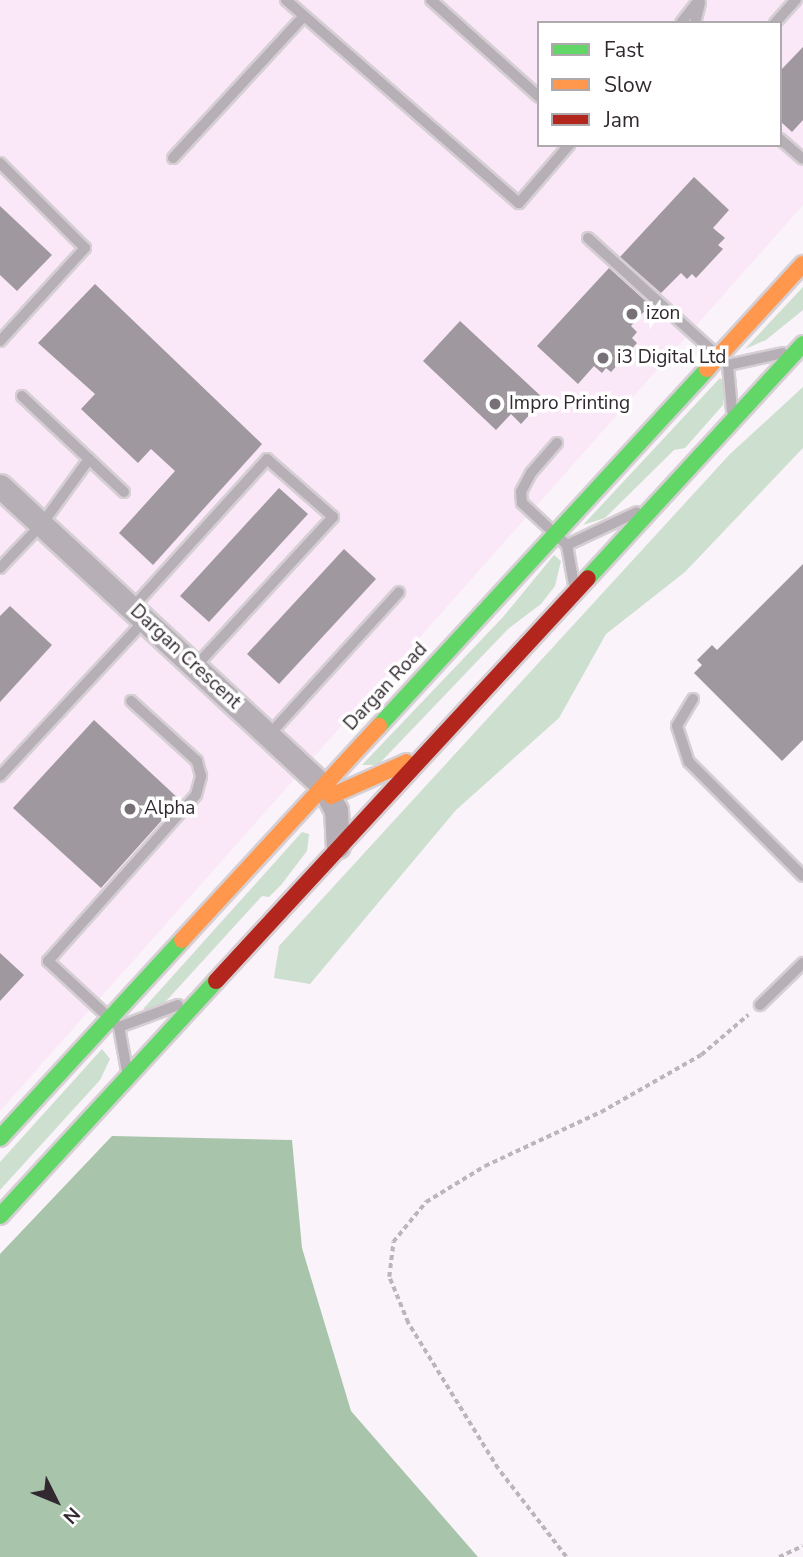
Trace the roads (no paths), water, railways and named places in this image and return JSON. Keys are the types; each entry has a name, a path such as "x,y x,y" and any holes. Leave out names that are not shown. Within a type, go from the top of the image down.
{"street":[{"name":"Dargan Road","path":"0,1138 114,1023 724,362 803,264"},
{"path":"0,1216 338,846 801,347"},
{"name":"Dargan Crescent","path":"0,486 327,791"},
{"path":"338,846 337,810 327,791 424,754"}],"lane":[{"path":"286,0 416,109 519,203 567,147"},
{"path":"431,0 537,95"},
{"path":"683,21 700,0"},
{"path":"695,21 700,0"},
{"path":"777,21 796,0"},
{"path":"173,158 304,16"},
{"path":"782,141 803,159"},
{"path":"0,163 85,248 0,341"},
{"path":"588,238 724,362 733,420"},
{"path":"724,362 801,347"},
{"path":"22,396 124,492"},
{"path":"557,443 531,473 521,492 522,503 561,539 575,575 573,593"},
{"path":"0,776 139,614 267,458 333,517 195,667"},
{"path":"0,568 42,524 89,459"},
{"path":"561,539 653,507"},
{"path":"269,735 399,592"},
{"path":"693,699 677,726 689,762 803,876"},
{"path":"128,1076 114,1023 48,961 196,794 201,776 197,761 131,701"},
{"path":"760,1005 803,963"},
{"path":"114,1023 166,1012 211,985"}],"place":[{"name":"izon","path":"632,314"},
{"name":"i3 Digital Ltd","path":"603,358"},
{"name":"Impro Printing","path":"495,404"},
{"name":"Alpha","path":"130,809"}]}
